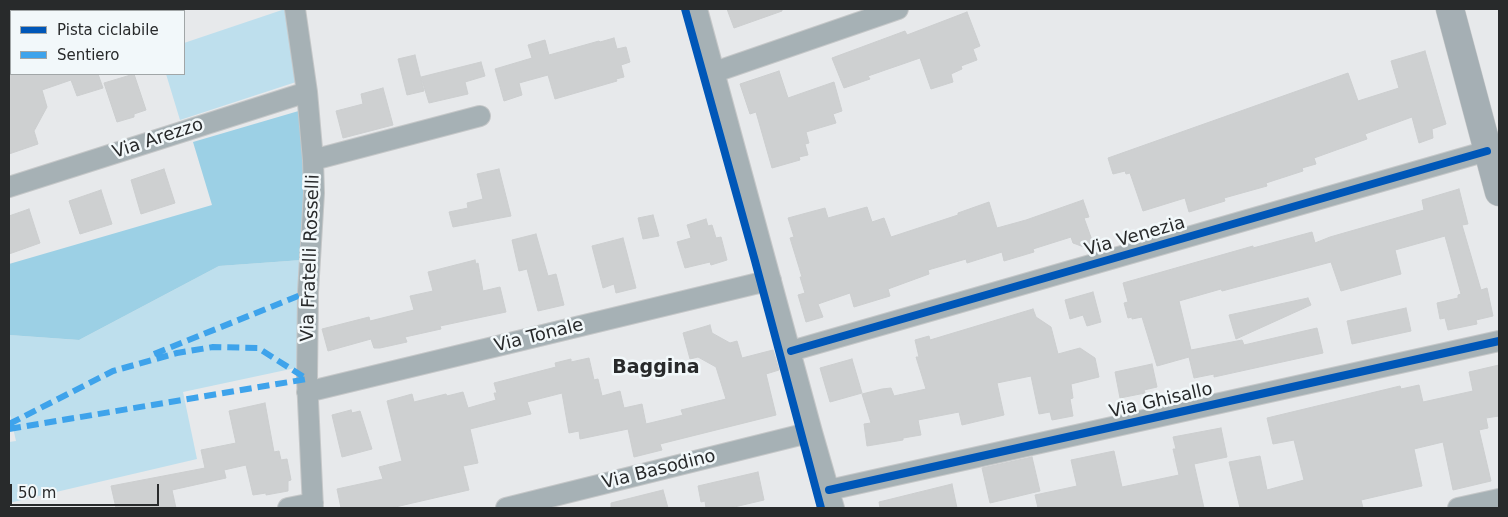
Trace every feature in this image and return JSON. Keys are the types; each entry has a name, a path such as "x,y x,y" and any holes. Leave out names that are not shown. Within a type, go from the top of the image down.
{"street":[{"name":"Via Fratelli Rosselli","path":"295,9 307,92 314,160 308,292 307,392 313,506"},
{"path":"697,9 831,499"},
{"path":"715,72 898,9"},
{"path":"1450,9 1490,144 1499,192"},
{"name":"Via Arezzo","path":"9,187 307,92"},
{"path":"314,160 480,116"},
{"name":"Via Venezia","path":"791,352 1490,144"},
{"name":"Via Tonale","path":"307,392 771,280"},
{"name":"Via Ghisallo","path":"831,499 1499,341"},
{"name":"Via Basodino","path":"506,508 812,432"},
{"path":"1458,508 1499,499"},
{"path":"288,508 313,506"}],"shaded area":[{"path":"285,9 296,82 180,120 166,75 185,75 185,43"},
{"path":"302,110 306,165 302,260 219,266 79,340 9,335 9,264 212,205 193,142"},
{"path":"302,260 300,367 183,392 197,459 9,503 9,442 16,441 9,410 9,335 79,340 219,266"}],"building":[{"path":"727,9 782,9 782,11 734,28"},
{"path":"967,12 980,46 973,49 977,60 961,66 962,69 951,74 953,82 931,89 920,58 868,76 870,79 844,88 832,58 905,31 907,35"},
{"path":"614,38 617,49 626,47 630,62 621,65 624,77 616,79 617,81 555,99 548,75 519,83 522,95 504,101 495,69 532,58 528,45 545,40 549,55"},
{"path":"1425,51 1446,124 1432,129 1433,138 1419,143 1412,117 1365,134 1367,139 1314,158 1316,164 1302,168 1303,171 1266,183 1267,186 1224,198 1225,201 1189,212 1185,198 1143,211 1130,173 1126,174 1125,171 1113,174 1108,158 1348,73 1358,101 1399,88 1391,61"},
{"path":"415,55 424,91 407,95 398,59"},
{"path":"481,62 485,76 465,82 468,94 429,103 421,77"},
{"path":"779,71 788,98 834,82 842,111 833,114 836,123 806,132 809,143 805,144 808,155 799,157 800,160 772,168 756,112 750,114 740,84"},
{"path":"9,74 98,75 103,88 77,96 71,80 42,90 47,107 34,131 38,144 9,154"},
{"path":"134,75 146,110 134,114 134,117 117,122 104,83"},
{"path":"383,88 393,125 343,138 336,111 363,104 361,94"},
{"path":"164,169 175,203 141,214 131,180"},
{"path":"499,169 511,216 453,227 449,212 468,208 467,203 483,199 477,174"},
{"path":"1459,189 1468,224 1462,225 1481,290 1487,288 1493,316 1476,320 1477,324 1448,330 1445,318 1440,319 1437,303 1458,298 1458,295 1461,294 1445,236 1395,250 1401,274 1341,291 1331,262 1179,301 1191,350 1242,340 1244,345 1317,328 1323,353 1214,377 1214,374 1194,378 1189,357 1157,366 1142,317 1128,318 1124,303 1128,302 1123,283 1253,246 1253,248 1312,232 1315,243 1424,210 1422,200"},
{"path":"101,190 112,224 80,234 69,201"},
{"path":"1083,200 1089,217 1084,218 1093,243 1084,247 1073,243 1071,237 1033,249 1034,252 1004,261 1002,252 967,263 966,259 928,270 929,274 888,289 890,296 854,307 850,293 818,304 823,317 806,322 798,295 805,293 790,238 794,237 788,218 825,208 828,218 867,207 872,222 884,218 891,237 958,215 958,213 989,202 997,228"},
{"path":"29,209 40,243 9,254 9,216"},
{"path":"653,215 659,236 643,239 638,218"},
{"path":"706,219 708,226 712,225 716,238 721,237 727,260 711,265 710,262 685,268 677,242 691,238 687,225"},
{"path":"536,234 548,276 556,274 564,305 538,311 527,269 519,271 512,240"},
{"path":"623,238 636,288 616,293 614,284 603,288 592,246"},
{"path":"475,260 476,264 478,263 483,291 500,287 506,312 440,326 441,329 405,337 407,342 380,348 374,348 371,339 328,351 322,329 369,317 370,321 414,310 410,296 433,291 428,272"},
{"path":"1093,292 1101,322 1087,326 1083,315 1070,319 1065,300"},
{"path":"1308,298 1311,305 1236,339 1229,315"},
{"path":"1406,308 1411,331 1352,344 1347,321"},
{"path":"1033,309 1036,317 1051,327 1058,354 1080,348 1095,358 1099,377 1071,384 1073,398 1070,399 1073,416 1052,420 1050,412 1039,414 1031,376 997,383 1004,415 962,425 959,412 918,420 921,435 867,446 864,424 871,423 862,394 891,388 894,396 926,389 916,357 919,357 915,340 929,336 930,340"},
{"path":"710,325 712,333 730,343 737,341 742,358 773,350 779,370 766,374 776,415 660,444 662,450 634,457 628,429 580,439 579,431 569,433 562,393 527,402 531,414 470,429 478,463 463,466 469,490 391,508 341,508 337,489 383,479 379,467 402,461 387,401 412,394 414,402 463,392 468,408 496,400 494,393 497,393 494,383 556,367 555,363 571,359 571,362 589,358 594,380 598,379 602,396 620,391 624,408 642,404 646,424 683,415 681,410 726,399 716,367 698,357 690,359 683,333"},
{"path":"852,359 862,393 830,402 820,368"},
{"path":"1152,364 1157,387 1144,390 1145,393 1120,398 1115,372"},
{"path":"1499,365 1499,416 1486,418 1488,428 1479,430 1491,481 1453,490 1443,442 1414,449 1422,486 1361,500 1363,508 1240,508 1229,462 1260,456 1267,490 1304,480 1294,440 1273,444 1267,418 1400,386 1401,389 1419,385 1423,402 1473,391 1469,372"},
{"path":"265,403 274,452 279,451 281,460 287,459 291,480 288,481 288,491 253,495 246,465 224,470 226,478 172,490 176,508 116,508 111,486 205,468 201,450 236,443 229,411"},
{"path":"351,410 352,413 360,411 372,449 342,457 332,415"},
{"path":"1221,428 1227,457 1194,464 1204,508 1038,508 1035,495 1077,486 1071,460 1114,451 1122,487 1179,475 1173,449 1176,449 1173,437"},
{"path":"1032,457 1040,491 990,503 982,468"},
{"path":"758,472 764,500 730,508 706,508 705,501 701,502 698,486"},
{"path":"952,484 957,508 880,508 879,502"},
{"path":"663,490 668,508 611,508 611,503"}],"marked path":[{"path":"154,354 308,292"},
{"path":"9,424 113,371 177,353 213,347 258,348 307,379"},
{"path":"9,429 307,379"}],"cycle path":[{"path":"685,9 821,508"},
{"path":"791,351 1487,151"},
{"path":"829,490 1499,341"}],"district":[{"name":"Baggina","path":"656,368"}]}
